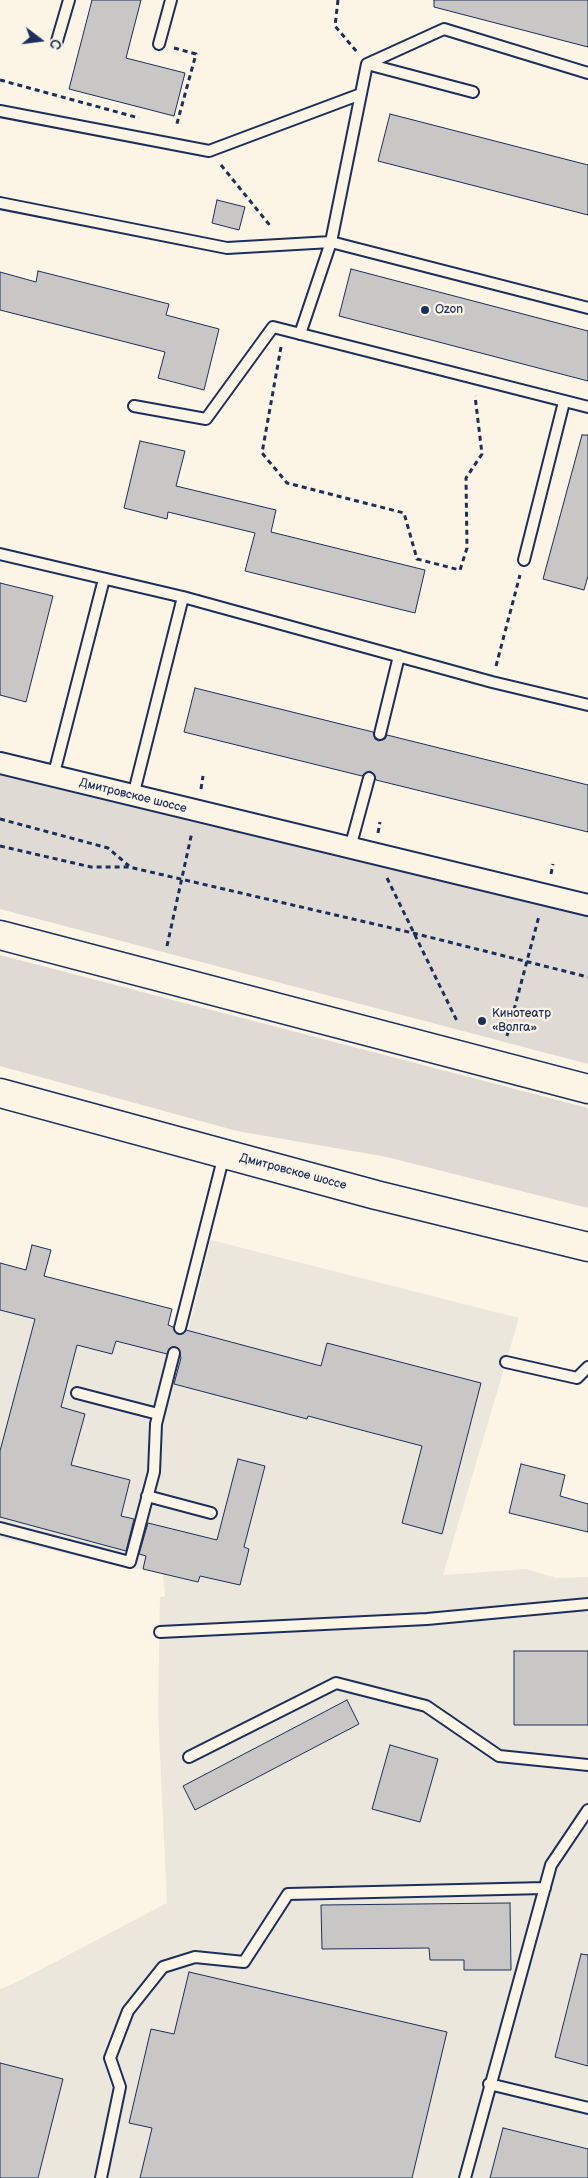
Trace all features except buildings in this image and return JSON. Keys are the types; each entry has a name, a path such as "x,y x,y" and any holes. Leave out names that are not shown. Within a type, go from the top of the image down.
{"main road":[{"path":"0,935 588,1088"},
{"name":"Дмитровское шоссе","path":"0,1093 376,1195 588,1247"}],"street":[{"name":"Дмитровское шоссе","path":"0,763 588,905"}],"lane":[{"path":"57,42 69,0"},
{"path":"159,44 171,0"},
{"path":"367,64 444,29 588,72"},
{"path":"367,64 473,92"},
{"path":"300,334 332,242 367,64"},
{"path":"0,111 209,151 362,94"},
{"path":"0,203 227,248 332,242 588,308"},
{"path":"134,406 206,419 273,327 588,407"},
{"path":"524,560 564,402"},
{"path":"0,554 183,597 492,682 588,704"},
{"path":"53,776 104,579"},
{"path":"133,796 183,597"},
{"path":"380,734 398,656"},
{"path":"350,848 369,778"},
{"path":"180,1328 225,1154"},
{"path":"0,1528 130,1562 154,1472 158,1414 174,1353"},
{"path":"506,1362 577,1378 588,1367"},
{"path":"77,1393 158,1414"},
{"path":"147,1496 211,1513"},
{"path":"160,1632 426,1619 571,1604 588,1604"},
{"path":"189,1757 336,1683 426,1706 499,1756 588,1765"},
{"path":"465,2178 550,1865 588,1810"},
{"path":"100,2178 120,2086 110,2058 128,2011 163,1967 195,1957 244,1962 288,1894 544,1888"},
{"path":"490,2084 588,2108"}],"path":[{"path":"338,0 336,26 367,64"},
{"path":"159,44 196,54 172,143"},
{"path":"0,80 148,120"},
{"path":"166,125 176,128"},
{"path":"209,151 286,245"},
{"path":"284,330 262,453 288,483 404,513 417,559 460,570 468,548 466,478 482,454 473,378"},
{"path":"492,682 524,560"},
{"path":"167,946 204,776"},
{"path":"0,819 108,848 129,867"},
{"path":"380,822 374,852 457,1021"},
{"path":"0,846 91,867 129,867 413,933 588,977"},
{"path":"507,1036 553,864"}],"shaded area":[{"path":"0,773 588,915 588,1064 0,909"},
{"path":"0,955 588,1108 588,1208 387,1157 237,1131 0,1066"},
{"path":"211,1240 519,1318 443,1575 526,1569 556,1578 588,1577 588,2178 0,2178 0,1989 13,1984 167,1903 158,1713 160,1597 165,1596 163,1574 143,1569 133,1569 0,1538 0,1264 25,1270 32,1245 51,1250 45,1276 172,1309 168,1325 188,1331"}],"place":[{"name":"Ozon","path":"425,310"},
{"name":"Кинотеатр «Волга»","path":"482,1021"}]}
